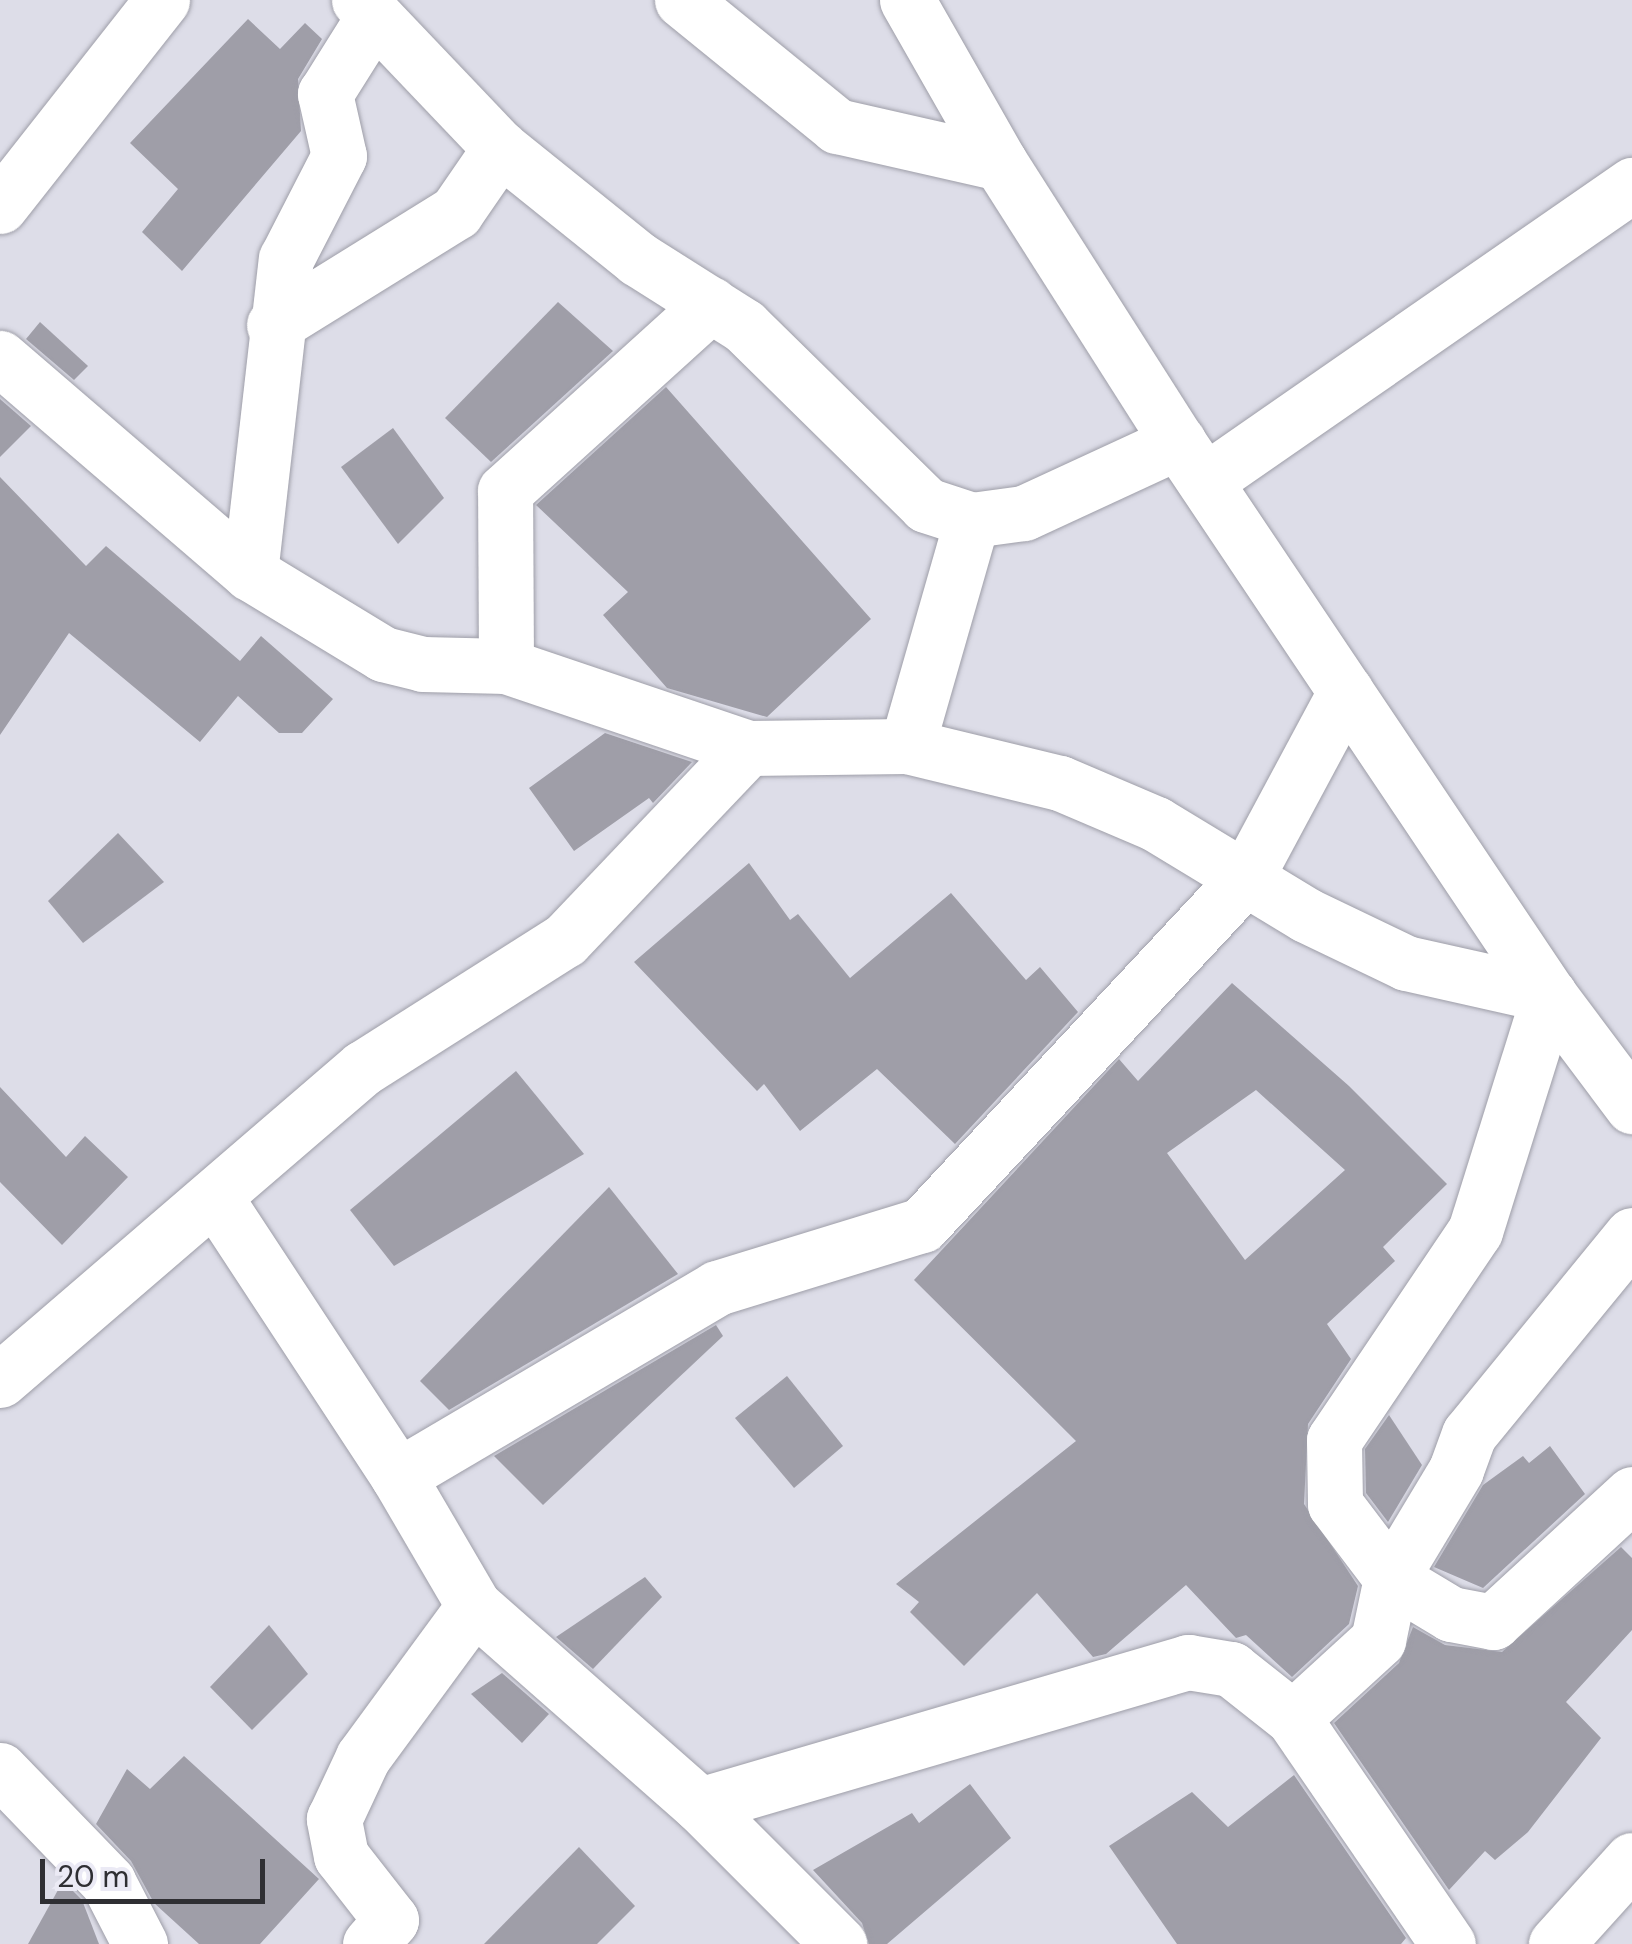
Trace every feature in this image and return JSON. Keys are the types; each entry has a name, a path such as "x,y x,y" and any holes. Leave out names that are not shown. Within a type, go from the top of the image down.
{"street":[{"path":"0,206 162,0"},
{"path":"682,0 837,126 1000,163"},
{"path":"907,0 1000,163 1192,462 1549,996 1632,1106"},
{"path":"250,573 274,325 286,259 339,156 325,94 366,8 500,148 638,259 711,304 792,368 926,505 972,520 1024,513 1192,462 1632,185"},
{"path":"274,325 456,212 500,148"},
{"path":"506,666 505,491 711,304"},
{"path":"0,358 250,573 383,654 423,664 506,666 748,748 906,746 1060,783 1156,824 1246,879 1406,963 1549,996"},
{"path":"906,746 972,520"},
{"path":"398,1476 716,1288 922,1225 1246,879 1346,691"},
{"path":"0,1380 216,1199 363,1068 565,940 748,748"},
{"path":"1549,996 1475,1230 1334,1440 1335,1504 1391,1578 1451,1614 1493,1622 1632,1494"},
{"path":"216,1199 398,1476 474,1606 700,1805 839,1944"},
{"path":"1293,1718 1378,1640 1391,1578 1456,1470 1469,1434 1632,1234"},
{"path":"370,1944 392,1920 341,1856 334,1818 364,1757 474,1606"},
{"path":"700,1805 1188,1662 1230,1669 1293,1718 1448,1944"},
{"path":"0,1770 108,1882 140,1944"},
{"path":"1556,1944 1632,1860"}],"building":[{"path":"248,19 280,49 305,23 322,39 298,79 301,131 182,271 142,232 178,189 130,143"},
{"path":"558,302 613,351 491,462 445,418"},
{"path":"40,322 88,366 74,380 26,339"},
{"path":"666,387 871,619 767,717 667,688 603,615 628,592 536,505"},
{"path":"0,399 31,426 0,457"},
{"path":"393,428 444,498 398,544 341,467"},
{"path":"0,477 86,566 106,546 240,661 261,636 333,699 302,733 279,733 238,696 200,742 69,633 0,735"},
{"path":"605,733 692,762 653,803 649,798 574,851 529,788"},
{"path":"118,833 164,882 83,943 48,901"},
{"path":"749,863 790,920 798,914 850,978 951,893 1026,980 1040,967 1078,1012 955,1144 877,1069 800,1131 764,1084 757,1091 634,962"},
{"path":"1232,983 1349,1086 1447,1184 1383,1247 1395,1261 1327,1324 1351,1359 1308,1424 1304,1504 1358,1586 1349,1624 1292,1677 1246,1635 1236,1638 1186,1585 1106,1654 1093,1657 1037,1593 964,1666 910,1612 919,1602 896,1584 1076,1441 914,1280 1119,1059 1138,1081","holes":["1256,1090 1345,1170 1245,1260 1167,1153"]},
{"path":"516,1071 584,1154 394,1266 350,1210"},
{"path":"0,1087 66,1157 85,1136 128,1177 62,1245 0,1182"},
{"path":"609,1187 678,1274 449,1410 420,1381"},
{"path":"716,1325 723,1336 543,1505 494,1456"},
{"path":"787,1376 843,1446 794,1488 735,1418"},
{"path":"1389,1415 1422,1465 1388,1522 1366,1493 1365,1449"},
{"path":"1550,1446 1585,1494 1483,1588 1434,1567 1483,1485 1523,1456 1529,1463"},
{"path":"1621,1547 1632,1558 1632,1630 1566,1702 1601,1738 1528,1832 1495,1860 1485,1851 1449,1890 1334,1723 1399,1663 1413,1627 1445,1645 1502,1652"},
{"path":"645,1577 662,1597 593,1669 556,1637"},
{"path":"269,1625 308,1674 252,1730 210,1687"},
{"path":"502,1673 549,1714 522,1743 471,1694"},
{"path":"184,1756 319,1879 260,1944 199,1944 154,1903 131,1861 96,1824 127,1769 150,1789"},
{"path":"1294,1775 1406,1938 1401,1944 1177,1944 1109,1846 1192,1792 1228,1827"},
{"path":"970,1784 1011,1838 887,1944 869,1944 862,1923 813,1870 912,1813 919,1823"},
{"path":"579,1847 635,1906 597,1944 484,1944"},
{"path":"63,1881 82,1900 99,1944 28,1944"}]}
